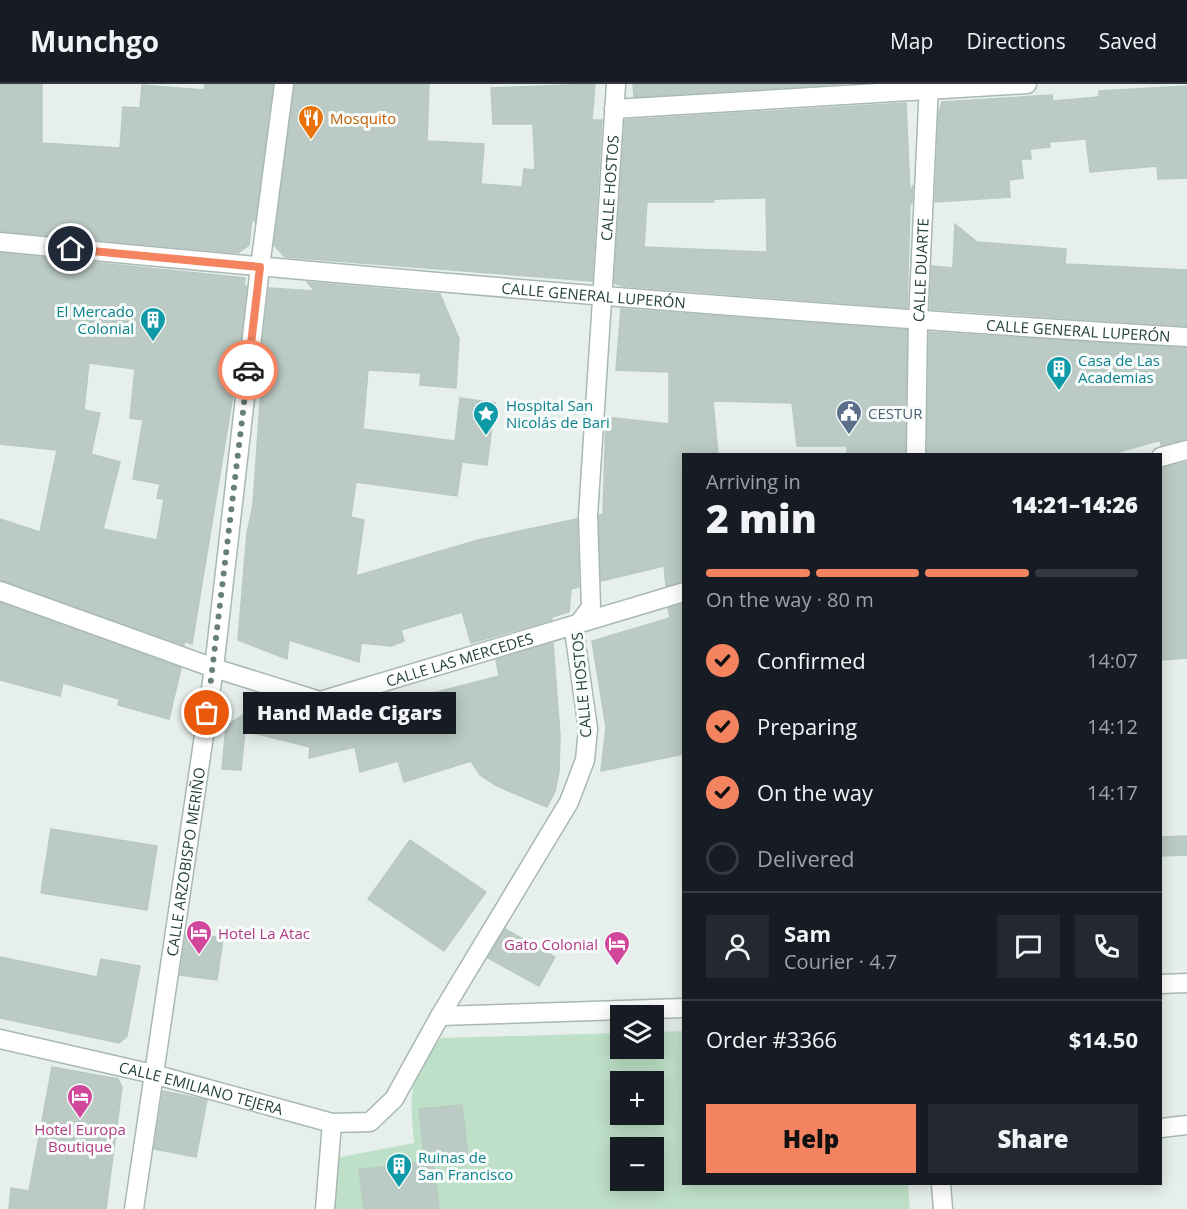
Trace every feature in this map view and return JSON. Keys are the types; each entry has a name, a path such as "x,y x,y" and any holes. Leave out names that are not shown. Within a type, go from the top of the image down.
{"street":[{"name":"CALLE ARZOBISPO MERIÑO","path":"134,1209 214,668 260,267 284,84"},
{"name":"CALLE HOSTOS","path":"394,1099 440,1016 569,802 585,760 588,729 574,630 591,607 588,516 604,297 615,84"},
{"path":"614,109 929,87 1027,84"},
{"name":"CALLE DUARTE","path":"916,453 918,321 929,87"},
{"name":"CALLE GENERAL LUPERÓN","path":"0,242 604,297 918,321 1187,337"},
{"path":"1162,457 1187,450"},
{"name":"CALLE LAS MERCEDES","path":"0,591 214,668 320,701 682,593"},
{"path":"1162,984 1187,982"},
{"path":"440,1016 682,1008"},
{"name":"CALLE EMILIANO TEJERA","path":"0,1039 153,1074 332,1123 370,1122 394,1099"},
{"path":"326,1209 332,1123"},
{"path":"1162,1128 1187,1125"},
{"path":"941,1185 943,1209"}],"green space":[{"path":"682,1031 682,1185 908,1185 910,1209 333,1209 331,1159 414,1143 413,1087 422,1064 441,1038 610,1033 610,1059 664,1059 664,1032"}],"building":[{"path":"0,84 42,84 42,143 120,148 123,107 140,108 142,85 204,90 205,84 273,84 255,222 252,219 249,245 238,253 0,231"},
{"path":"295,84 429,84 427,141 484,144 481,184 522,187 524,169 535,170 533,124 493,124 491,88 595,84 592,120 602,120 592,281 285,257 274,245"},
{"path":"633,84 841,84 634,97"},
{"path":"1187,86 1187,178 1158,179 1157,166 1090,172 1086,139 1049,142 1050,147 1030,149 1031,159 1021,159 1023,178 1009,180 1010,197 935,202 939,112 942,102 1052,95 1053,101 1099,97 1099,91"},
{"path":"906,103 910,193 913,185 912,203 910,204 907,308 623,286 614,283 625,120","holes":["766,198 767,252 644,247 647,202 714,202 714,199"]},
{"path":"955,224 977,242 1066,249 1065,264 1187,270 1187,326 930,309 932,266 953,268"},
{"path":"0,253 245,278 244,286 247,286 237,371 192,644 184,641 184,645 0,580 0,519 40,532 57,450 0,444","holes":["89,363 135,369 130,418 143,420 133,479 160,484 157,498 164,499 157,540 103,529 120,462 91,454 100,413 84,410"]},
{"path":"307,282 440,294 459,339 456,388 420,385 421,373 368,370 363,429 455,441 460,398 495,403 487,465 462,462 457,496 356,482 351,517 364,520 356,576 478,540 577,519 579,587 571,589 569,612 552,617 552,620 471,643 462,612 401,630 404,641 391,646 361,643 359,662 289,640 287,659 238,640 247,533 253,505 262,373 259,373 269,288 315,291"},
{"path":"621,309 907,330 905,453 847,453 847,446 797,446 792,403 713,401 718,453 682,453 682,582 666,586 664,566 601,581 599,516 603,514 606,417 669,424 669,372 616,370"},
{"path":"929,332 1187,348 1187,439 1161,445 1161,440 1116,453 927,453"},
{"path":"1187,462 1187,658 1162,660 1162,468"},
{"path":"0,603 181,668 169,719 118,705 119,699 63,683 60,696 0,680"},
{"path":"682,604 682,754 601,771 606,727 592,641 670,618 668,608"},
{"path":"553,643 560,735 559,772 555,791 547,807 497,786 480,775 471,761 404,782 398,761 360,772 355,747 309,758 310,747 245,731 241,770 222,769 226,726 260,704 297,714 294,729 499,676 496,660"},
{"path":"51,829 157,846 147,910 41,893"},
{"path":"1187,836 1187,855 1162,856 1162,837"},
{"path":"410,840 486,892 444,951 368,899"},
{"path":"505,929 555,957 539,986 488,958"},
{"name":"Hotel La Atac","path":"186,933 223,938 217,980 180,975"},
{"path":"0,957 97,977 101,959 140,966 127,1036 119,1043 0,1018"},
{"name":"Hotel Europa Boutique","path":"52,1067 118,1079 122,1087 106,1209 9,1209 11,1188 29,1191"},
{"path":"163,1091 207,1100 196,1157 154,1149"},
{"path":"462,1105 468,1156 425,1161 419,1109"},
{"name":"Ruinas de San Francisco","path":"433,1160 439,1209 364,1209 359,1170"}],"way so far":[{"path":"207,713 248,370"}],"place":[{"name":"Mosquito","path":"311,141"},
{"name":"El Mercado Colonial","path":"153,343"},
{"name":"Casa de Las Academias","path":"1059,392"},
{"name":"CESTUR","path":"849,436"},
{"name":"Hospital San Nicolás de Bari","path":"486,437"},
{"name":"Hand Made Cigars","path":"207,713"},
{"name":"Hotel La Atac","path":"199,956"},
{"name":"Gato Colonial","path":"617,967"},
{"name":"Hotel Europa Boutique","path":"80,1120"},
{"name":"Ruinas de San Francisco","path":"399,1189"}],"route":[{"path":"71,249 260,267 248,370"}]}
